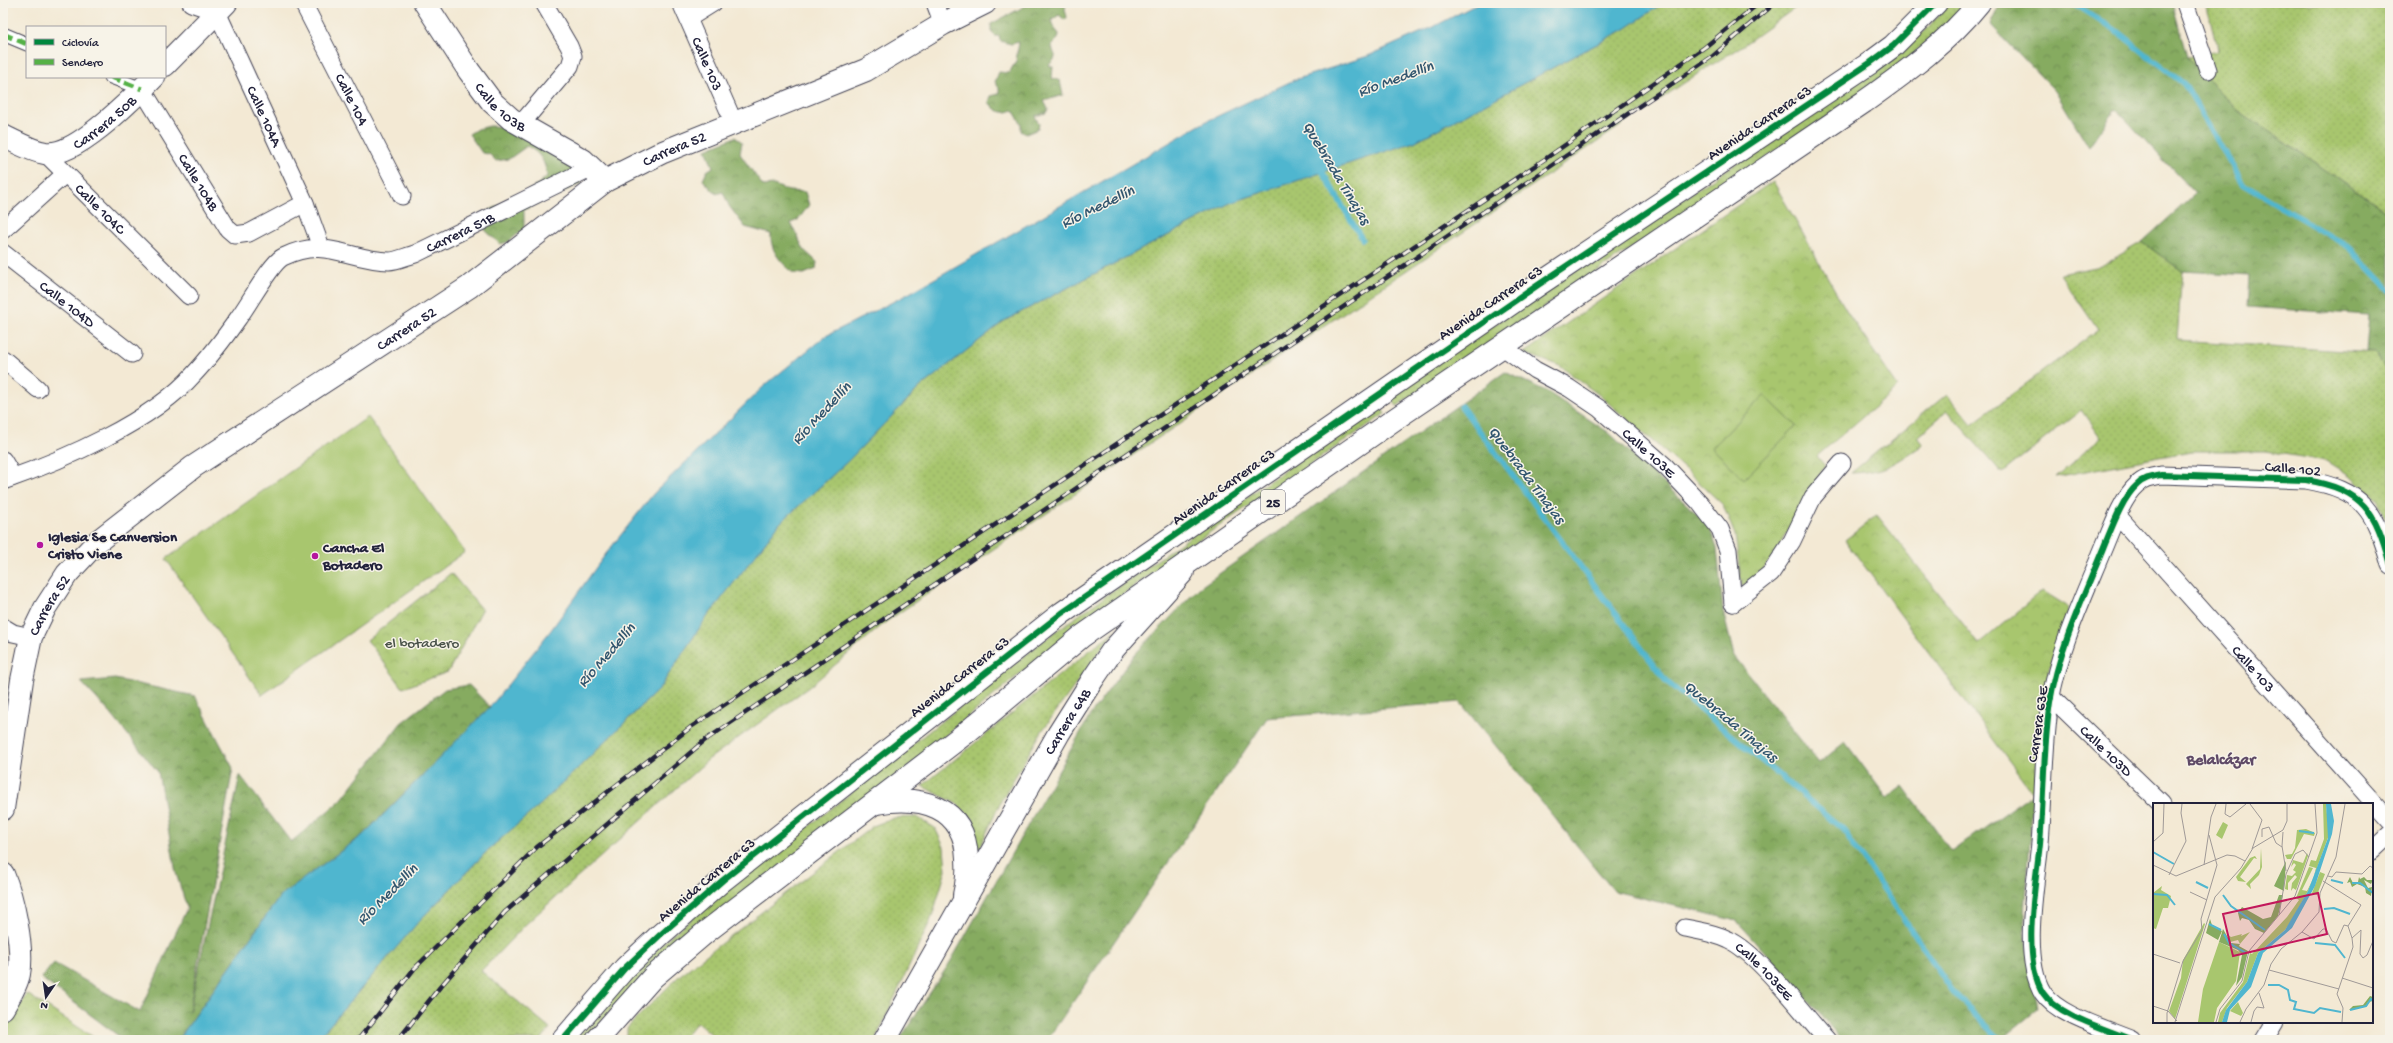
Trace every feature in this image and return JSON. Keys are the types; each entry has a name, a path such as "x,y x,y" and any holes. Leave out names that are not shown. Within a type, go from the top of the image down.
{"main road":[{"name":"Calle 103B","path":"425,3 468,71 492,102 511,118 552,140 599,174"},
{"name":"Carrera 52","path":"3,809 17,728 22,680 31,637 45,608 67,574 98,541 193,468 469,287 599,174 664,152 735,125 866,70 943,24 985,3"},
{"name":"Avenida Carrera 63","path":"563,1040 625,968 712,890 1050,622 1538,284 1870,63 1893,46 1936,3"},
{"name":"25","path":"605,1036 652,977 706,932 877,803 967,732 1081,637 1201,552 1813,138 1913,67 1949,36 1979,3"},
{"path":"166,64 221,8"},
{"name":"Carrera 50B","path":"46,154 72,147 95,132 148,83"},
{"name":"Calle 104C","path":"3,136 46,154"},
{"name":"Carrera 64B","path":"885,1040 1092,679 1134,626 1201,552"},
{"name":"Carrera 64B","path":"877,803 903,800 920,801 936,807 958,826 965,837 968,873 959,910"},
{"path":"3,874 9,888 11,944 19,974 3,1008"}],"street":[{"path":"191,3 221,8"},
{"name":"Calle 104","path":"303,3 402,196"},
{"path":"521,124 570,66 573,56 569,46 544,3"},
{"name":"Calle 103","path":"681,3 689,18 735,125"},
{"path":"689,18 713,3"},
{"path":"935,3 943,24"},
{"path":"2185,3 2208,70"},
{"name":"Calle 104A","path":"221,8 306,203 321,247"},
{"path":"3,34 26,44"},
{"path":"117,78 148,83"},
{"name":"Calle 104B","path":"148,83 228,229 235,235 249,233 306,203"},
{"name":"Calle 104C","path":"46,154 189,296"},
{"path":"3,230 65,174"},
{"name":"Carrera 51B","path":"321,247 363,258 390,261 415,254 599,174"},
{"path":"3,460 8,479 82,450 164,402 198,370 239,318 281,258 300,250 321,247"},
{"name":"Calle 104D","path":"3,253 132,354"},
{"name":"Calle 103E","path":"1503,347 1524,363 1569,388 1600,409 1666,467 1700,503 1720,529 1728,550 1733,603 1771,573 1792,541 1813,497 1842,463"},
{"path":"3,359 38,389"},
{"name":"Calle 102","path":"2147,477 2174,474 2306,480 2326,484 2345,491 2365,505 2381,531 2390,565"},
{"name":"Carrera 63E","path":"2132,1040 2074,1016 2056,1006 2043,994 2037,981 2033,959 2031,928 2042,817 2044,763 2052,697 2062,656 2076,613 2118,516 2136,485 2147,477"},
{"name":"Calle 103","path":"2118,516 2390,821"},
{"path":"3,627 13,633 31,637"},
{"name":"Calle 103D","path":"2052,697 2161,803"},
{"path":"2373,850 2390,834"},
{"name":"Calle 103EE","path":"1685,928 1710,933 1730,940 1750,954 1827,1040"},
{"path":"2264,1040 2274,1023"}],"green space":[{"path":"1031,3 1066,3 1065,10 1067,17 1065,20 1059,15 1052,20 1052,25 1059,34 1058,39 1052,45 1055,57 1049,65 1053,67 1052,78 1060,81 1063,95 1044,101 1048,109 1046,113 1035,116 1039,124 1038,129 1026,134 1021,131 1021,123 1013,110 1003,112 997,110 989,102 991,96 999,94 999,88 995,82 999,72 1009,73 1016,61 1019,42 1011,44 1000,41 999,36 995,36 991,32 991,24"},
{"path":"1663,3 1802,3 1742,46 1699,73 887,621 809,687 709,759 526,924 481,971 550,1028 541,1040 317,1040 420,920 489,849 541,804 659,689 704,621 780,523 848,461 919,388 1004,321 1230,203 1414,142 1625,29"},
{"path":"1949,3 1966,3 1956,17 1883,79 1397,406 1389,395 1876,70 1924,32"},
{"path":"2000,3 2172,3 2187,57 2236,109 2390,214 2390,379 2375,353 2366,352 2369,315 2248,307 2250,275 2182,271 2142,242 2195,194 2116,109 2089,147 2055,91 1990,24"},
{"path":"2206,3 2390,3 2390,214 2236,109 2187,57 2218,51"},
{"path":"490,126 510,127 574,161 582,183 524,210 524,229 508,242 500,244 485,230 488,211 512,200 534,187 547,176 545,166 539,155 527,146 509,159 496,161 489,154 482,153 469,134 477,129"},
{"path":"735,137 742,142 740,154 763,186 774,185 789,191 805,192 809,205 798,220 791,223 804,250 817,262 816,269 804,274 793,273 784,265 774,251 771,234 745,227 729,206 723,192 716,194 703,180 707,171 713,167 706,149"},
{"path":"1773,181 1849,315 1898,387 1817,456 1825,466 1805,497 1790,528 1762,571 1742,587 1735,535 1723,505 1686,470 1599,395 1560,366 1524,353"},
{"path":"2142,242 2182,271 2177,340 2375,353 2390,379 2390,527 2377,499 2353,478 2326,461 2265,451 2191,451 2055,477 2101,438 2081,410 2002,473 1947,411 1917,437 1923,445 1882,469 1851,473 1947,394 1972,424 2098,330 2060,274 2101,266"},
{"path":"1505,372 1546,391 1608,432 1708,524 1717,548 1723,611 1734,656 1819,763 1845,742 1887,798 1903,786 1952,852 2033,793 2024,930 2038,1009 2000,1040 1843,1040 1737,921 1614,891 1460,702 1267,718 1047,1040 899,1040 949,964 1091,714 1135,654 1199,588"},
{"path":"1764,395 1796,426 1744,479 1712,448"},
{"path":"1379,404 1385,414 1182,551 1057,643 909,766 632,987 586,1040 574,1040 618,987 676,931 1056,631"},
{"name":"Cancha El Botadero","path":"368,417 465,552 262,695 166,559"},
{"path":"1877,515 1979,644 2042,591 2069,608 2049,669 2033,793 1845,540"},
{"name":"el botadero","path":"451,573 482,610 448,672 403,688 367,640"},
{"path":"1115,630 1042,731 1001,801 978,852 973,819 957,804 922,786"},
{"path":"115,679 195,696 233,768 189,1012 240,775 291,842 341,800 401,723 445,689 469,685 490,707 363,835 281,895 178,1040 124,1040 41,978 54,963 140,1012 187,908 176,873 158,772 111,714 81,682"},
{"path":"917,817 935,828 944,847 946,870 932,917 875,1040 718,1040 697,1022 682,1040 627,1040 627,1028 679,976 873,826 894,818"},
{"path":"27,994 98,1040 3,1040 3,1030"}],"water":[{"name":"Río Medellín","path":"1479,3 1663,3 1625,29 1414,142 1230,203 1004,321 919,388 848,461 780,523 704,621 659,689 541,804 489,849 420,920 317,1040 178,1040 281,895 363,835 490,707 551,630 605,555 654,493 764,386 824,337 908,294 1205,122 1294,80 1368,56 1433,27"}],"waterway":[{"path":"2073,3 2114,29 2184,84 2243,184 2350,248 2390,290"},
{"name":"Quebrada Tinajas","path":"1319,166 1362,239"},
{"name":"Quebrada Tinajas","path":"1461,406 1666,681 1842,828 1954,993 2001,1040"}],"railway":[{"path":"358,1040 414,969 537,847 691,727 1545,159 1705,47 1759,3"},
{"path":"398,1040 440,987 505,912 704,741 1713,56 1775,3"}],"marked path":[{"path":"3,34 26,44"},
{"path":"114,78 142,89"}],"cycle path":[{"path":"563,1040 625,968 723,880 1062,613 1538,285 1870,63 1893,46 1936,3"},
{"path":"2132,1040 2071,1015 2050,1001 2043,993 2036,978 2031,941 2033,899 2040,843 2046,737 2054,682 2072,624 2113,524 2126,498 2142,481 2161,475 2306,480 2326,484 2354,497 2364,506 2379,530 2390,565"}],"place":[{"name":"Iglesia Se Canversion Cristo Viene","path":"40,545"},
{"name":"Cancha El Botadero","path":"315,556"}],"district":[{"name":"Belalcázar","path":"2221,758"}]}
